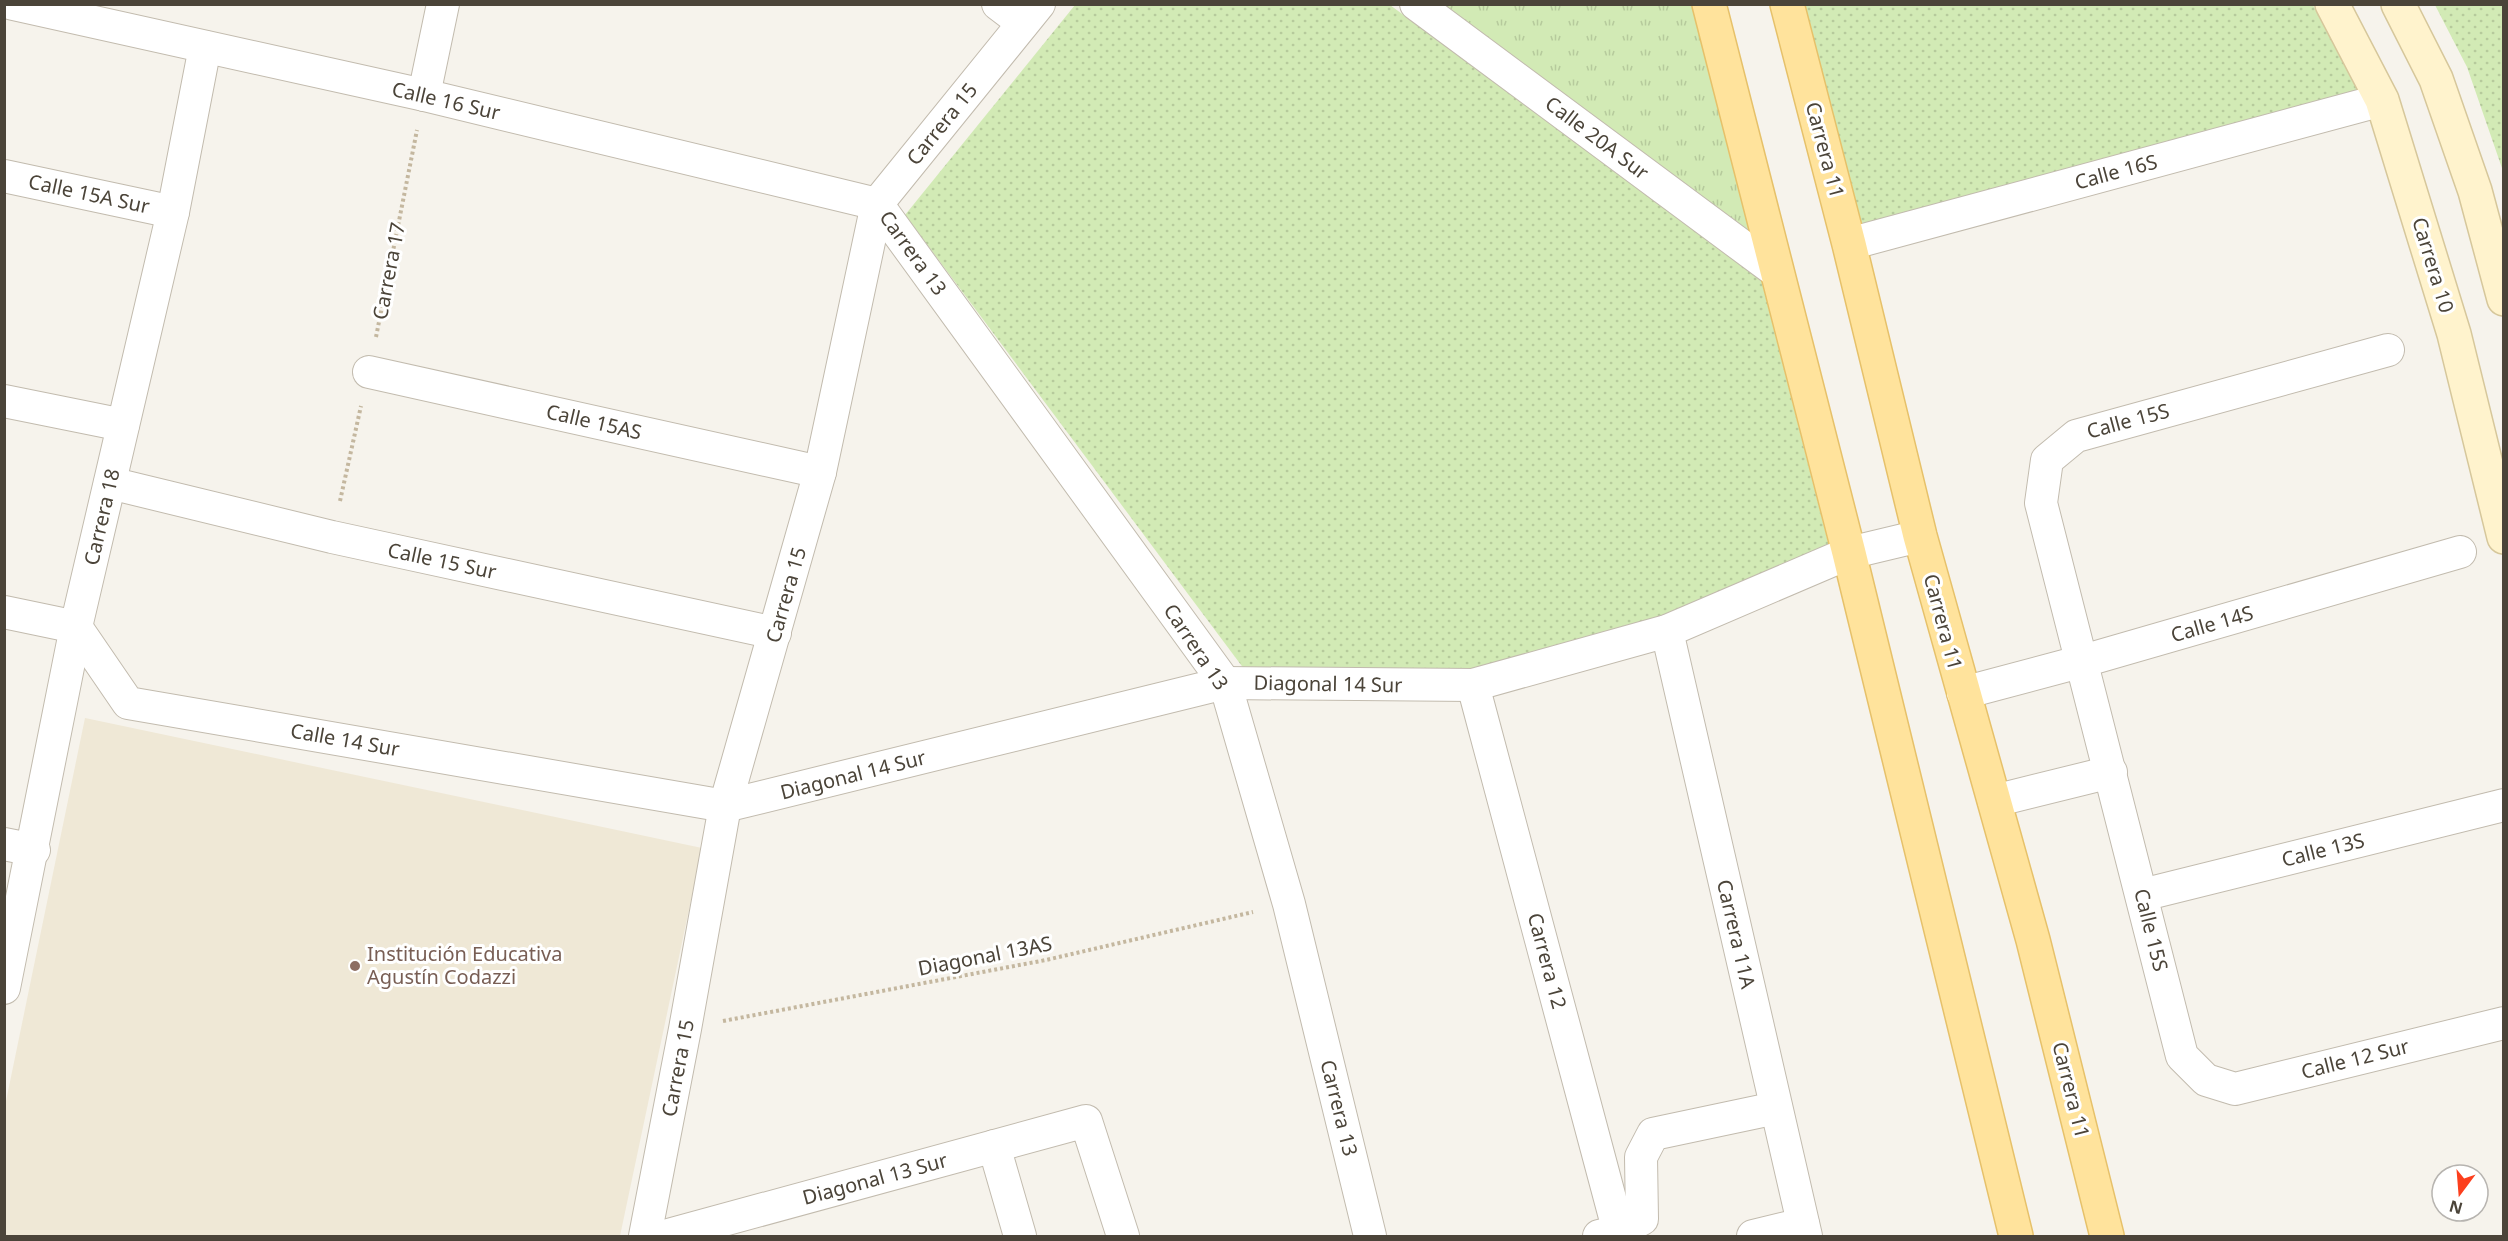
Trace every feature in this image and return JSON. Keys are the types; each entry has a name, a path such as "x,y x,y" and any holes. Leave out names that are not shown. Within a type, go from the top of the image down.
{"main road":[{"path":"1709,4 1850,553 2016,1236"},
{"name":"Carrera 11","path":"1787,4 1849,244 1920,536 2033,940 2107,1236"},
{"name":"Carrera 10","path":"2332,4 2382,100 2454,334 2504,537"},
{"path":"2398,4 2440,90 2475,191 2504,299"}],"street":[{"name":"Calle 16 Sur","path":"14,4 424,95 877,204"},
{"path":"424,95 443,4"},
{"path":"998,4 1031,14"},
{"name":"Calle 20A Sur","path":"1416,4 1778,272"},
{"name":"Carrera 15","path":"645,1236 686,1029 725,806 820,472 877,204 1031,14"},
{"name":"Carrera 18","path":"4,988 19,847 76,627 110,483 173,212 205,47"},
{"name":"Calle 16S","path":"1849,244 2382,100"},
{"name":"Calle 15A Sur","path":"4,176 173,212"},
{"name":"Carrera 13","path":"877,204 1226,683 1289,904 1370,1236"},
{"name":"Calle 15S","path":"2206,1080 2182,1056 2042,503 2047,460 2076,436 2388,350"},
{"name":"Calle 15AS","path":"369,372 820,472"},
{"path":"4,401 123,425"},
{"name":"Calle 15 Sur","path":"110,483 332,537 775,633"},
{"name":"Diagonal 14 Sur","path":"725,806 1226,683 1473,685 1667,631 1850,553 1920,536"},
{"name":"Calle 14S","path":"1963,693 2083,661 2460,552"},
{"path":"4,612 76,627"},
{"name":"Calle 14 Sur","path":"76,627 128,703 725,806"},
{"name":"Carrera 11A","path":"1667,631 1804,1230"},
{"name":"Carrera 12","path":"1473,685 1628,1232"},
{"path":"1994,801 2111,772"},
{"name":"Calle 13S","path":"2142,896 2504,805"},
{"name":"Calle 12 Sur","path":"2206,1080 2235,1089 2504,1023"},
{"path":"1628,1232 1641,1156 1653,1134 1776,1108"},
{"name":"Diagonal 13 Sur","path":"665,1236 1086,1121 1123,1236"},
{"path":"994,1146 1020,1236"},
{"path":"1753,1236 1804,1230"}],"path":[{"name":"Carrera 17","path":"332,537 369,372 424,95"},
{"name":"Diagonal 13AS","path":"686,1029 1046,960 1289,904"}],"shaded area":[{"name":"Institución Educativa Agustín Codazzi","path":"85,718 702,848 620,1236 5,1236 5,1106"}],"green space":[{"path":"1075,5 1390,5 1761,279 1829,546 1655,620 1471,672 1253,681 905,215"},
{"path":"1434,5 1694,5 1756,243"},
{"path":"1803,5 2313,5 2358,90 1851,233"},
{"path":"2435,5 2503,5 2503,171 2467,67"}],"place":[{"name":"Institución Educativa Agustín Codazzi","path":"355,966"}]}
